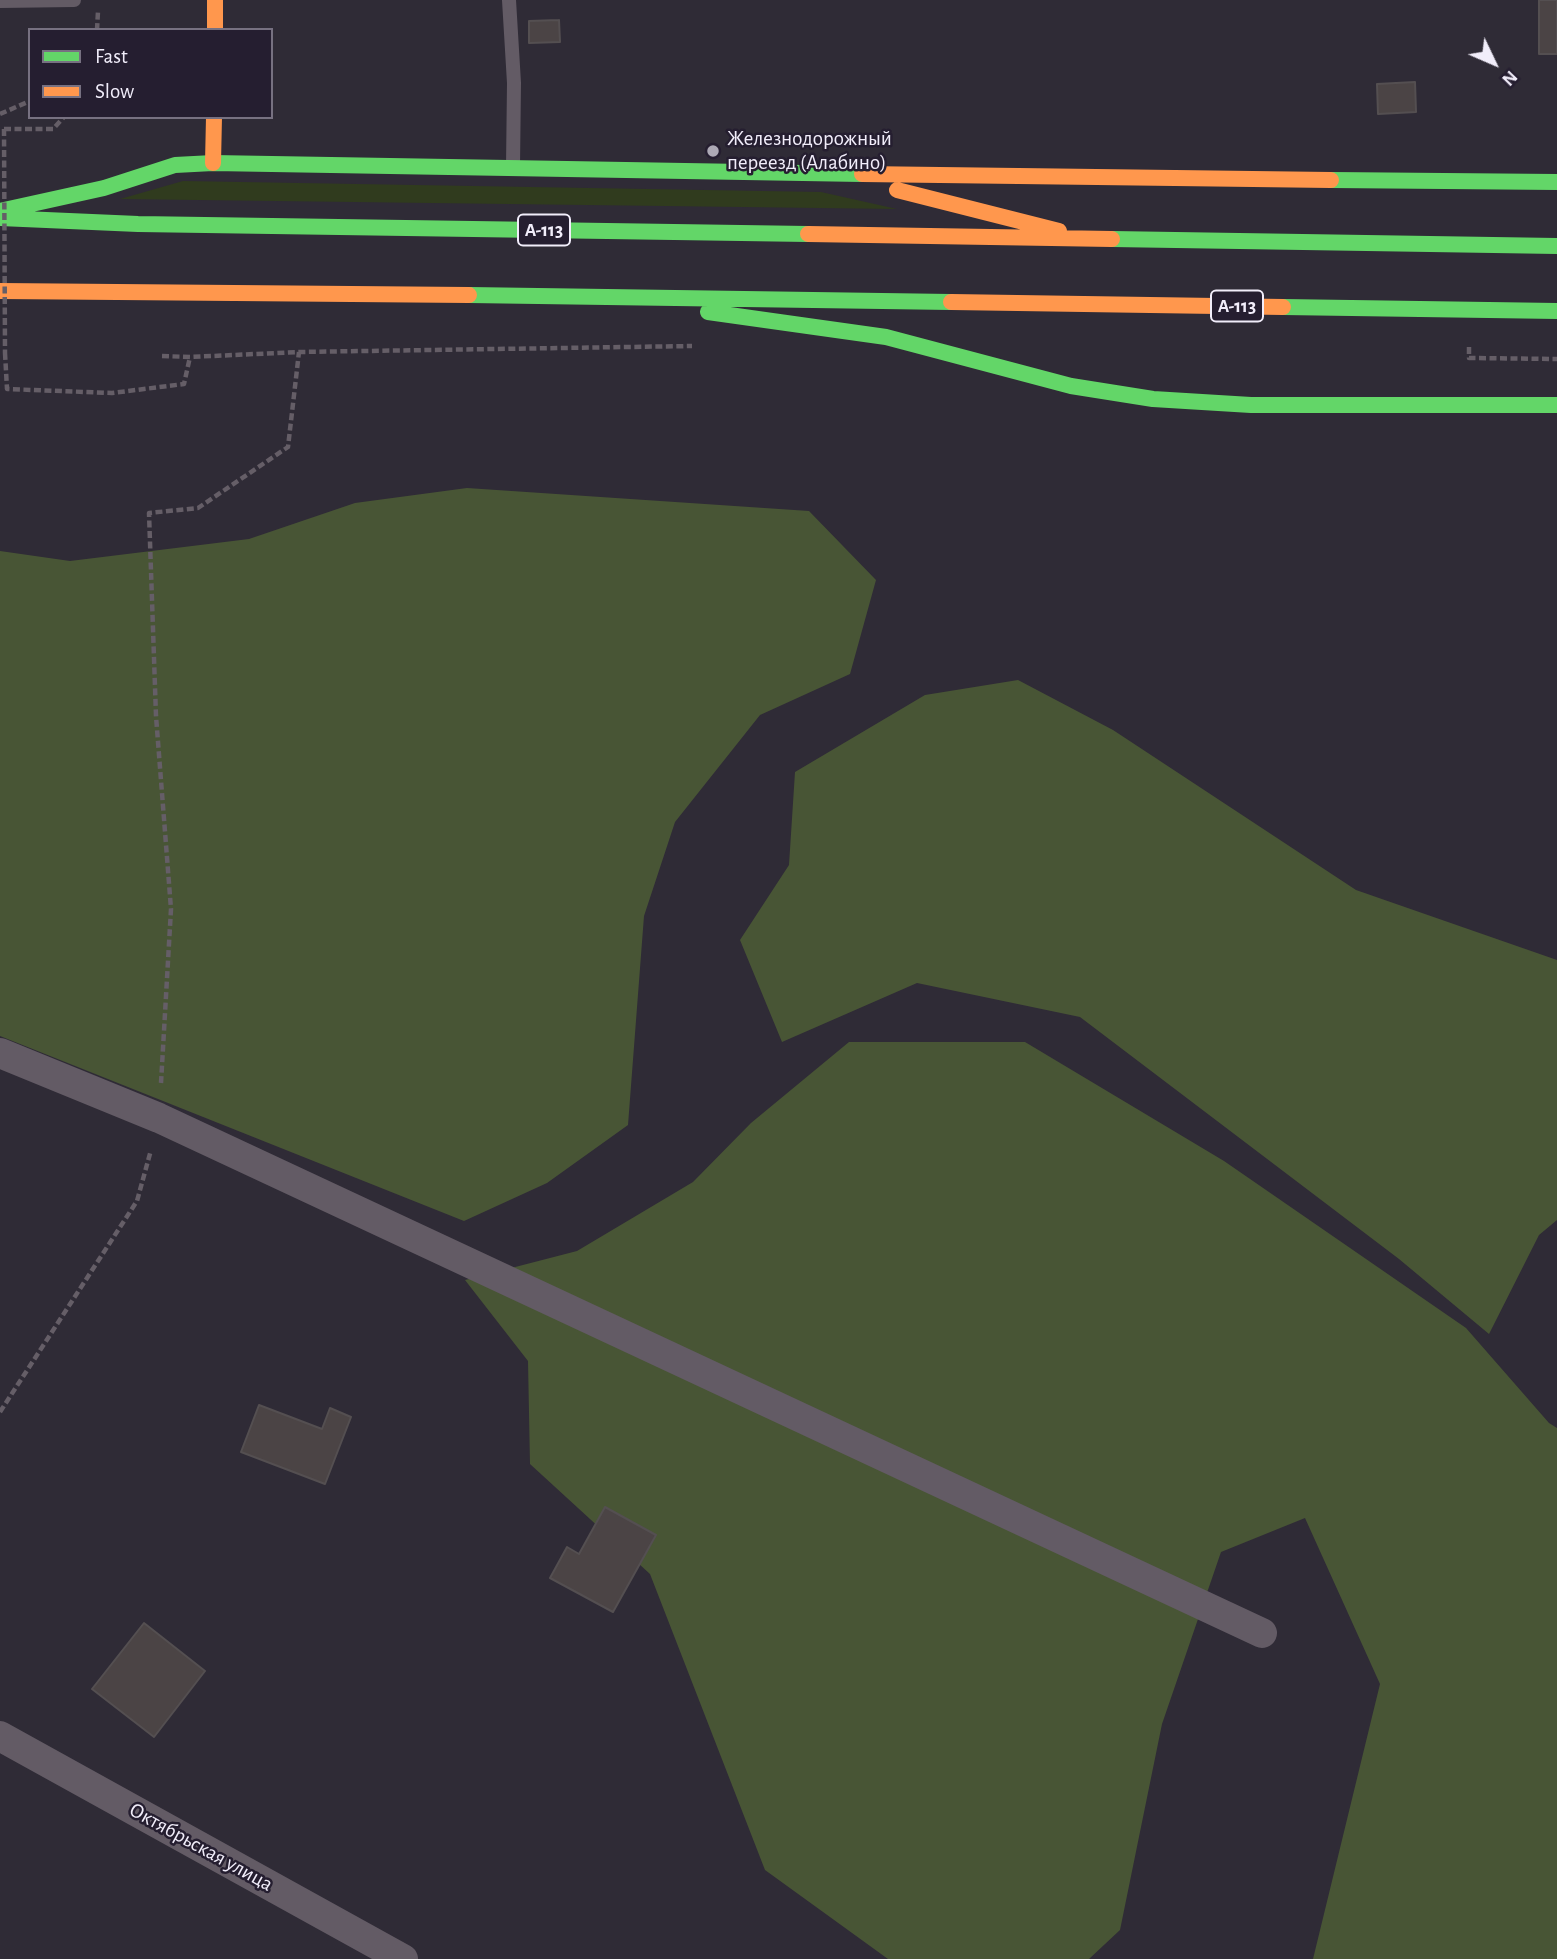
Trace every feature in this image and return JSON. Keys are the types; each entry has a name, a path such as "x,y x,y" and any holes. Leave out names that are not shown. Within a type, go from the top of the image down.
{"main road":[{"path":"215,0 215,28"},
{"path":"213,163 214,119"},
{"path":"0,211 104,188 175,165 213,163 978,177 1557,182"},
{"path":"827,173 1088,238"},
{"name":"А-113","path":"0,218 165,224 1557,246"},
{"name":"А-113","path":"0,292 564,296 1557,311"},
{"path":"564,296 798,323 886,337 1072,386 1153,399 1251,405 1557,405"}],"street":[{"path":"0,1053 159,1118 1262,1633"},
{"name":"Октябрьская улица","path":"0,1736 403,1959"}],"lane":[{"path":"0,1 74,0"},
{"path":"509,0 514,83 513,168"}],"path":[{"path":"97,28 99,0"},
{"path":"0,114 28,102"},
{"path":"62,119 52,129 4,129 5,353 8,389 112,393 184,384 190,357"},
{"path":"162,356 694,346"},
{"path":"0,1412 137,1201 159,1118 171,909 156,716 149,513 198,508 288,447 299,352"},
{"path":"1469,358 1557,359"}],"green space":[{"path":"183,181 821,192 897,209 120,199"},
{"path":"467,488 809,511 876,580 850,674 760,715 675,822 644,916 628,1125 547,1183 464,1221 0,1036 0,551 70,561 249,539 355,503"},
{"path":"1018,680 1113,730 1356,890 1557,960 1557,1220 1539,1235 1489,1334 1399,1259 1080,1017 917,983 782,1042 740,940 789,865 795,772 925,695"},
{"path":"849,1042 1025,1042 1224,1161 1466,1328 1549,1423 1557,1428 1557,1959 1313,1959 1380,1684 1305,1518 1221,1552 1162,1724 1120,1930 1089,1959 888,1959 765,1870 650,1574 530,1464 528,1361 465,1280 577,1251 693,1182 751,1123"}],"building":[{"path":"1539,0 1557,0 1557,54 1539,54"},
{"path":"559,20 560,42 529,43 529,21"},
{"path":"1415,82 1416,112 1378,114 1377,84"},
{"path":"259,1405 322,1429 330,1408 351,1417 325,1484 241,1452"},
{"path":"605,1507 656,1535 613,1612 550,1578 567,1547 579,1554"},
{"path":"144,1623 205,1671 154,1737 92,1689"}],"traffic: fast":[{"path":"0,211 104,188 175,165 213,163 862,174"},
{"path":"1331,180 1557,182"},
{"path":"0,218 138,224 808,234"},
{"path":"1112,239 1557,246"},
{"path":"469,295 951,302"},
{"path":"1283,307 1557,311"},
{"path":"708,312 886,337 1071,386 1153,399 1251,405 1557,405"}],"traffic: slow":[{"path":"215,0 215,28"},
{"path":"213,163 214,119"},
{"path":"862,174 1331,180"},
{"path":"897,190 1059,231"},
{"path":"808,234 1112,239"},
{"path":"0,291 469,295"},
{"path":"951,302 1283,307"}],"place":[{"name":"Железнодорожный переезд (Алабино)","path":"713,151"}]}
